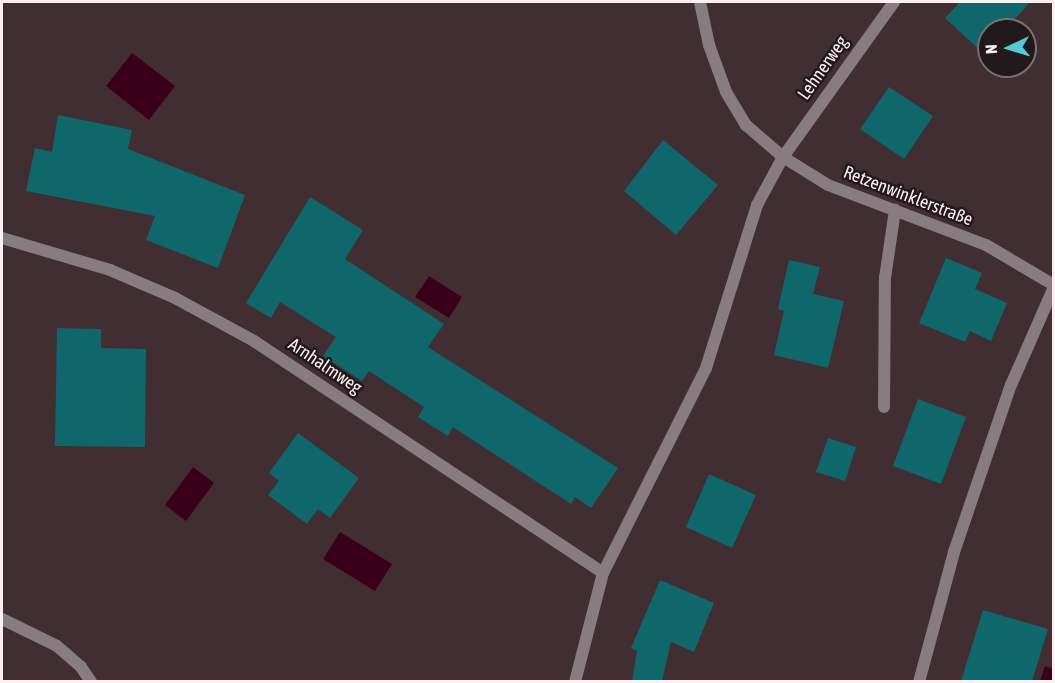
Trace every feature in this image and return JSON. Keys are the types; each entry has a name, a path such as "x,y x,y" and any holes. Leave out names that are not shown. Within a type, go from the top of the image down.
{"street":[{"name":"Retzenwinklerstraße","path":"700,2 709,45 726,92 746,126 783,157 828,185 986,245 1053,286 1011,385 962,530 919,681"},
{"name":"Lehnerweg","path":"783,157 894,2"},
{"path":"575,681 603,573 706,368 757,205 783,157"},
{"path":"884,407 885,278 895,210"},
{"name":"Arnhalmweg","path":"2,238 110,270 175,298 254,341 603,573"},
{"path":"2,620 57,646 81,667 91,681"}],"shaded area":[{"path":"132,53 175,86 149,120 106,86"},
{"path":"429,276 462,297 449,318 415,297"},
{"path":"193,467 214,483 186,521 165,505"},
{"path":"340,532 392,564 375,591 323,559"},
{"path":"1045,666 1053,669 1053,681 1040,681"}],"building":[{"path":"960,2 1030,2 1016,18 977,18 977,48 945,18"},
{"path":"889,87 933,116 904,159 860,129"},
{"path":"58,115 132,130 128,149 245,195 218,268 146,240 155,216 26,191 35,148 52,152"},
{"path":"663,140 718,185 676,235 624,191"},
{"path":"310,197 363,230 345,259 444,324 428,347 618,468 591,508 575,497 571,504 453,427 448,436 418,417 424,407 369,371 362,381 323,356 336,337 280,302 271,318 246,303"},
{"path":"946,258 982,273 975,289 1007,303 991,341 970,331 965,342 919,323"},
{"path":"789,260 820,267 813,294 844,301 828,368 774,355 784,311 778,309"},
{"path":"57,328 101,329 101,348 146,349 145,447 55,446"},
{"path":"918,399 966,417 941,484 893,466"},
{"path":"298,433 359,478 330,518 318,509 307,524 268,495 279,481 269,473"},
{"path":"828,438 856,447 845,481 816,472"},
{"path":"709,474 756,495 732,548 686,527"},
{"path":"660,580 714,603 694,652 671,642 662,681 632,681 637,651 631,648"},
{"path":"983,610 1048,629 1032,681 961,681"}]}
